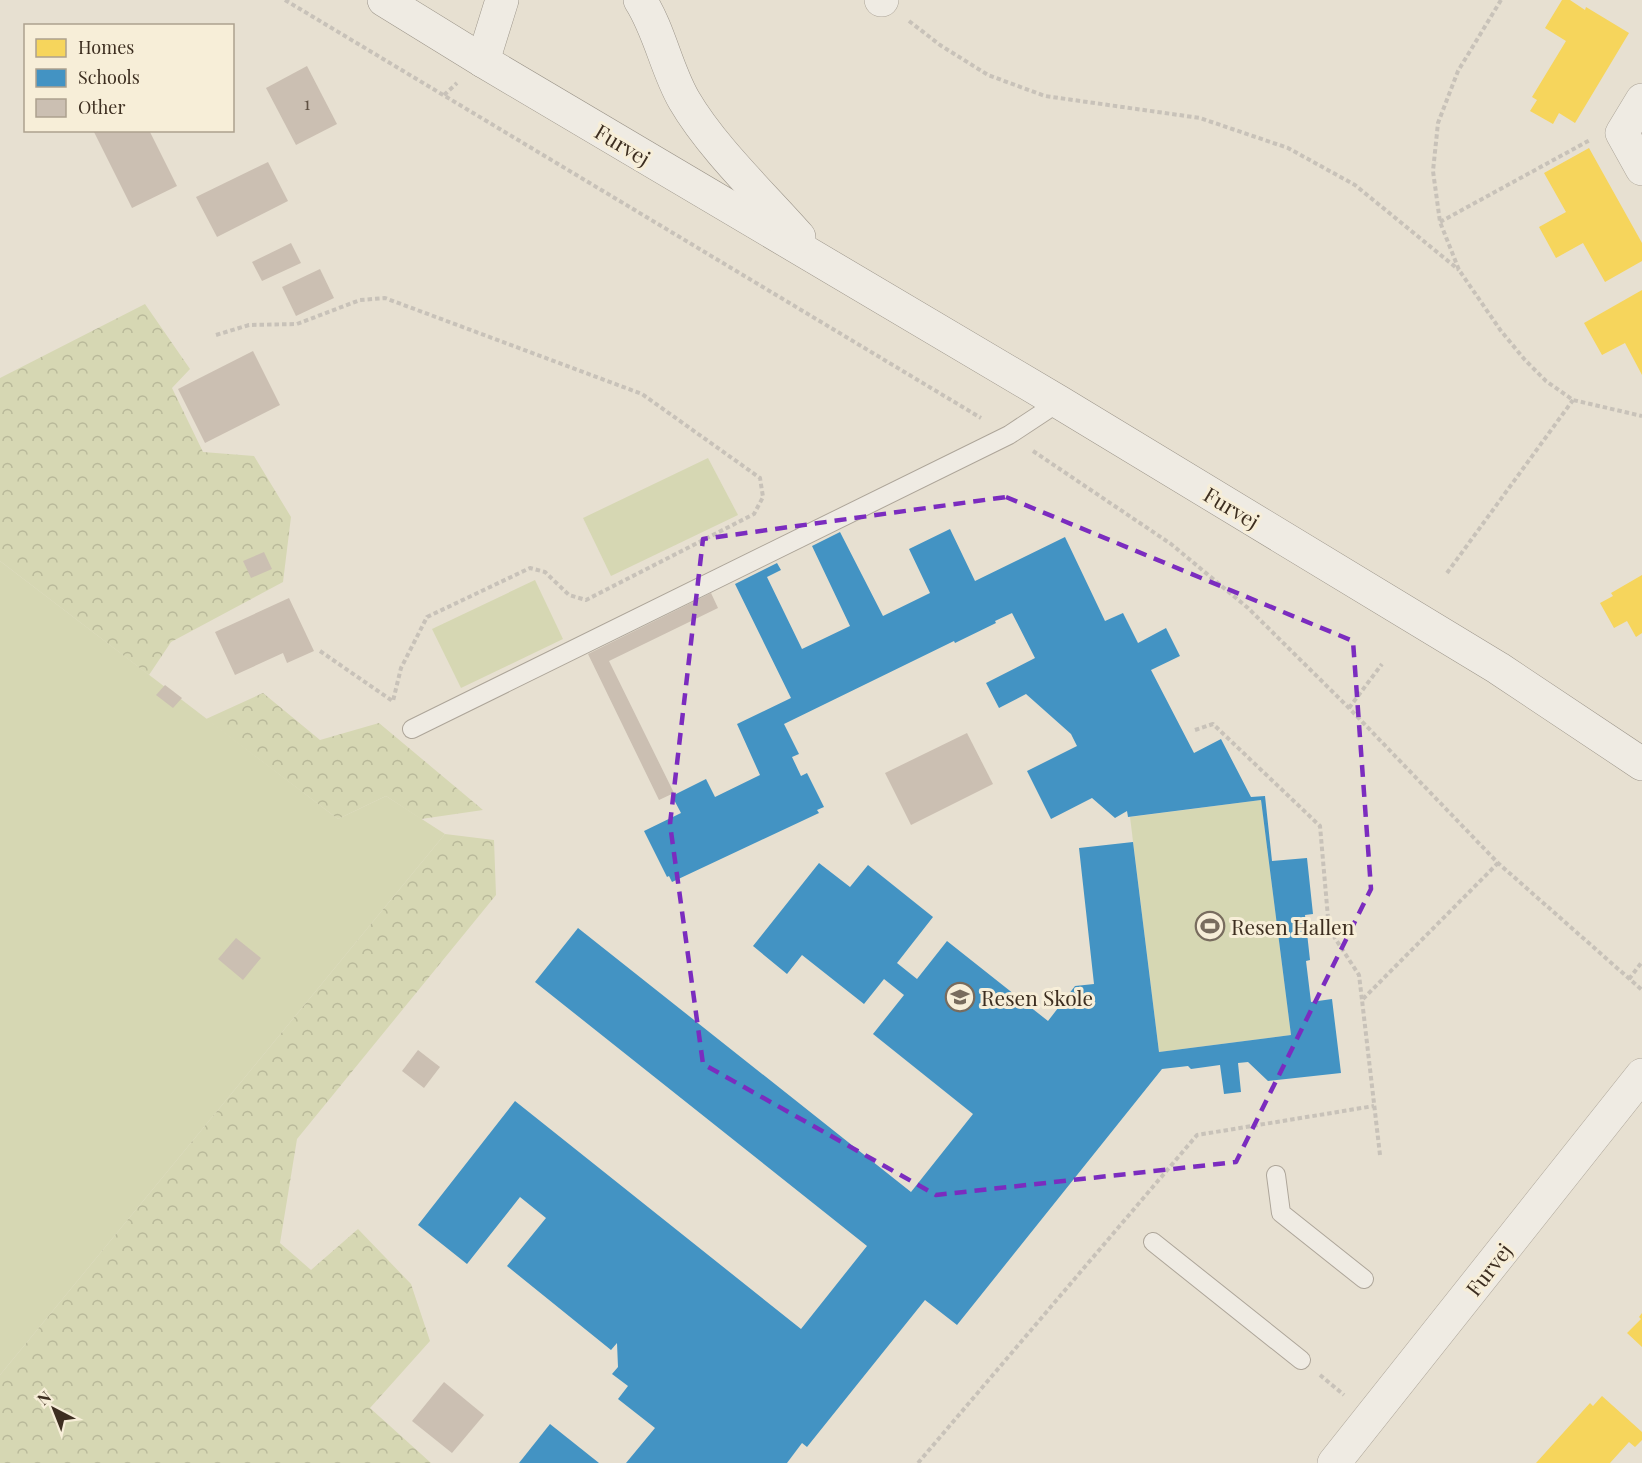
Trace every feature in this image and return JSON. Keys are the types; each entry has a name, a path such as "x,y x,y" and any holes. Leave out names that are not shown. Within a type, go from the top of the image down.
{"main road":[{"name":"Furvej","path":"384,0 1059,402 1498,668 1642,764"},
{"path":"483,61 502,0"},
{"name":"Furvej","path":"640,0 650,15 683,98 703,129 818,259"},
{"path":"1642,100 1623,133 1642,169"},
{"name":"Furvej","path":"1334,1463 1642,1075"}],"lane":[{"path":"419,726 1009,435 1059,402"},
{"path":"1276,1175 1281,1213 1364,1279"},
{"path":"1153,1242 1301,1360"}],"path":[{"path":"881,0 940,45 988,75 1045,96 1200,118 1288,148 1355,185 1459,270"},
{"path":"1501,0 1458,71 1438,123 1433,171 1440,222 1459,270 1501,331 1546,381 1573,400 1642,416"},
{"path":"1440,222 1604,133 1623,133"},
{"path":"216,335 249,325 297,324 360,300 385,298 642,394 760,478 763,497 754,514 586,600 569,595 545,572 530,568 427,617 401,668 393,701"},
{"path":"1447,573 1573,400"},
{"path":"320,651 393,701 419,726"},
{"path":"1349,708 1382,664"},
{"path":"1195,730 1213,724 1320,825 1329,929 1359,975 1380,1155"},
{"path":"1362,1000 1498,863"},
{"path":"1629,979 1642,962"},
{"path":"1301,1360 1370,1417"}],"highlighted area":[{"path":"1006,497 1353,641 1371,889 1236,1162 936,1195 703,1064 670,824 703,539"}],"green space":[{"path":"145,304 190,369 172,388 203,452 254,456 291,517 283,582 171,642 149,675 0,561 0,378"},
{"path":"708,458 738,515 611,576 583,518"},
{"path":"0,561 338,819 386,796 445,834 0,1375"},
{"path":"535,580 563,639 461,688 432,629"},
{"path":"263,693 320,740 379,723 483,810 421,819 386,796 338,819 206,719"},
{"name":"Resen Hallen","path":"1261,800 1291,1035 1159,1052 1130,817"},
{"path":"445,834 494,840 496,895 297,1139 280,1243 311,1270 358,1229 411,1284 430,1341 370,1408 431,1463 0,1463 0,1375"}],"building: Homes":[{"path":"1562,0 1570,0 1585,10 1586,7 1629,33 1575,123 1559,113 1553,124 1530,111 1537,100 1532,97 1566,41 1545,28"},
{"path":"1589,148 1642,243 1642,261 1605,282 1583,243 1556,258 1539,227 1566,212 1544,173"},
{"path":"1642,290 1642,375 1625,343 1602,355 1584,323"},
{"path":"1642,575 1642,633 1636,637 1627,621 1614,628 1600,603 1613,596 1611,593"},
{"path":"1642,1313 1642,1347 1627,1333 1641,1319 1639,1317"},
{"path":"1602,1396 1642,1432 1642,1440 1635,1447 1629,1442 1610,1463 1536,1463 1590,1403 1593,1406"}],"building: Schools":[{"name":"Resen Skole","path":"950,529 975,581 1065,537 1105,621 1123,613 1138,643 1166,628 1180,656 1151,670 1194,753 1221,739 1251,797 1265,796 1272,861 1307,858 1313,914 1305,915 1310,960 1306,961 1311,1002 1332,999 1341,1073 1268,1081 1248,1062 1238,1063 1241,1092 1224,1094 1220,1065 1191,1069 1188,1066 1162,1069 957,1325 925,1300 807,1447 802,1443 787,1463 626,1463 655,1428 618,1399 628,1386 612,1374 618,1367 617,1343 611,1350 507,1266 546,1218 520,1197 467,1264 418,1225 515,1101 801,1329 867,1246 535,982 578,928 911,1192 973,1114 873,1034 904,995 884,979 864,1004 802,955 787,974 753,946 819,863 850,887 868,865 933,917 897,963 917,979 947,941 1048,1021 1075,986 1094,984 1079,848 1133,842 1159,1052 1291,1035 1261,800 1128,817 1127,811 1115,818 1092,798 1051,819 1027,771 1077,746 1071,734 1026,694 999,708 986,683 1035,658 1012,613 955,643 954,641 784,724 799,754 792,757 801,776 807,773 824,807 817,810 819,813 672,882 669,876 667,877 644,831 681,813 672,796 706,779 715,797 760,775 737,724 791,698 735,584 777,563 781,570 767,577 802,649 850,626 812,546 840,532 883,616 930,593 909,549"},
{"path":"550,1424 599,1463 519,1463"}],"building: Other":[{"path":"307,66 337,124 296,145 266,88"},
{"path":"94,132 150,132 177,186 132,208"},
{"path":"268,162 288,201 217,237 196,197"},
{"path":"291,243 301,263 262,281 252,262"},
{"path":"320,269 334,298 296,316 282,287"},
{"path":"253,351 280,405 205,443 178,389"},
{"path":"264,552 272,569 251,578 243,561"},
{"path":"711,593 718,608 609,661 674,793 659,800 588,654"},
{"path":"289,598 314,651 287,663 283,653 235,675 215,632"},
{"path":"165,685 182,698 173,708 156,695"},
{"path":"967,733 993,784 911,825 885,773"},
{"path":"236,938 261,958 243,980 218,959"},
{"path":"418,1050 440,1067 424,1088 402,1071"},
{"path":"444,1382 484,1415 452,1453 412,1421"}],"place":[{"name":"Resen Hallen","path":"1210,926"},
{"name":"Resen Skole","path":"960,997"}]}
